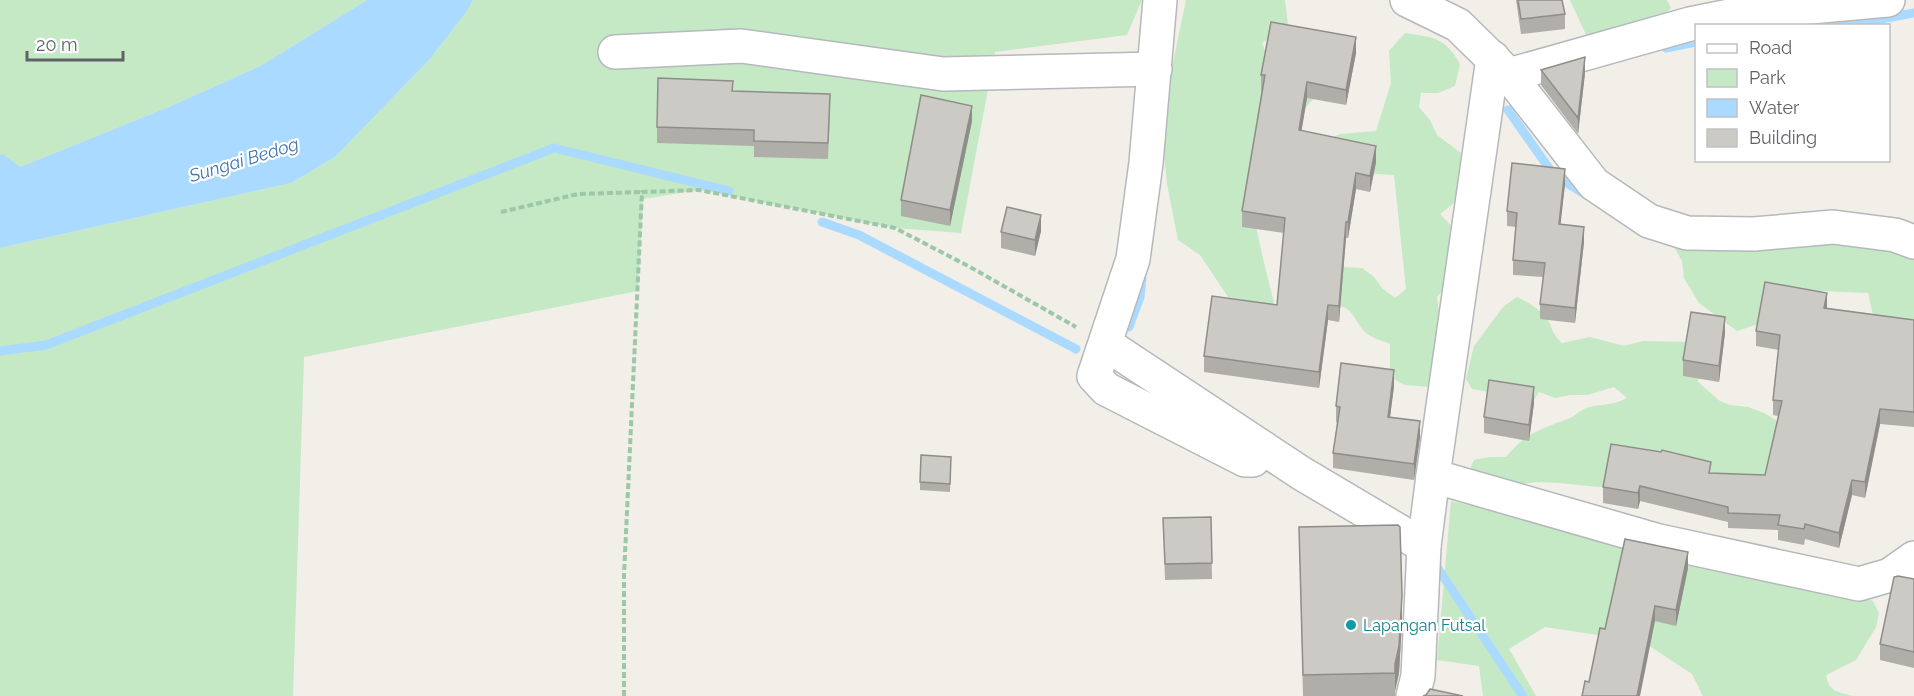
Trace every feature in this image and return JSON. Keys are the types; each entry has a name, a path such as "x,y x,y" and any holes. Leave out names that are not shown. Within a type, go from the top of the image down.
{"street":[{"path":"1160,0 1146,163 1133,260 1106,344 1301,473 1424,546"},
{"path":"1410,1 1458,25 1501,66 1594,184 1649,221 1687,233 1754,234 1833,227 1895,235 1914,242"},
{"path":"1501,66 1744,14 1869,1"},
{"path":"615,52 741,46 943,74 1155,69"},
{"path":"1413,696 1418,676 1424,546 1433,476 1501,66"},
{"path":"1433,476 1659,541 1859,584 1890,575 1914,558"}],"path":[{"path":"501,212 578,194 699,190 895,228 970,267 1106,344"},
{"path":"624,696 624,575 642,192"}],"green space":[{"path":"0,0 367,0 262,65 171,106 20,167 4,155 0,155"},
{"path":"473,0 1142,0 1127,35 995,52 961,233 895,228 699,190 643,199 638,291 304,357 293,696 0,696 0,248 291,183 335,157 430,59"},
{"path":"1186,0 1285,0 1288,25 1262,43 1268,58 1318,94 1284,131 1312,145 1340,134 1376,131 1391,83 1389,51 1405,33 1424,36 1443,43 1460,64 1455,86 1438,93 1421,93 1419,107 1430,120 1437,135 1461,153 1459,172 1462,197 1440,214 1461,236 1453,278 1437,297 1439,313 1431,387 1405,385 1390,377 1390,344 1366,333 1349,310 1332,304 1341,267 1362,268 1395,298 1406,289 1394,175 1286,169 1247,185 1275,307 1228,297 1200,255 1178,240 1167,184 1164,154 1171,72"},
{"path":"1570,0 1667,0 1671,8 1656,23 1588,39"},
{"path":"1811,237 1914,255 1914,331 1873,315 1868,293 1821,291 1808,311 1737,331 1699,303 1684,278 1682,261 1673,245"},
{"path":"1517,297 1543,314 1562,343 1590,337 1624,346 1643,341 1688,342 1699,357 1698,382 1720,401 1764,413 1784,425 1801,453 1751,486 1625,485 1598,487 1537,482 1513,485 1472,472 1471,466 1474,460 1506,457 1520,442 1535,432 1570,418 1587,408 1627,398 1614,387 1587,395 1555,398 1539,392 1534,400 1472,389 1466,379 1474,346 1503,307"},
{"path":"1451,501 1742,568 1843,587 1873,601 1879,613 1876,627 1856,660 1826,675 1832,688 1853,696 1703,696 1692,674 1643,642 1545,627 1509,649 1536,696 1483,696 1479,666 1437,660"}],"water":[{"name":"Sungai Bedog","path":"367,0 473,0 430,59 335,157 291,183 0,248 0,155 3,154 20,167 171,106 262,65"}],"building":[{"path":"1518,0 1562,0 1565,14 1521,19"},
{"path":"1271,22 1356,37 1346,90 1307,82 1299,130 1376,146 1370,176 1356,173 1348,222 1346,222 1339,306 1328,305 1319,372 1204,356 1212,296 1277,305 1285,218 1242,211 1265,75 1261,75"},
{"path":"1585,57 1578,118 1541,70"},
{"path":"658,78 733,81 732,91 830,94 828,143 754,141 754,130 657,127"},
{"path":"921,95 972,106 950,210 901,200"},
{"path":"1512,163 1565,169 1559,224 1584,227 1575,308 1540,304 1545,263 1513,260 1517,213 1507,211"},
{"path":"1007,207 1041,215 1035,240 1001,232"},
{"path":"1765,282 1827,293 1824,308 1914,320 1914,412 1880,409 1865,482 1852,480 1839,533 1805,524 1804,529 1778,525 1780,515 1728,513 1728,507 1640,486 1638,493 1603,487 1611,444 1661,452 1662,450 1711,462 1709,473 1765,475 1782,401 1773,400 1780,335 1756,331"},
{"path":"1691,312 1725,317 1719,366 1683,360"},
{"path":"1341,363 1394,370 1388,417 1420,421 1414,464 1333,453 1340,407 1336,406"},
{"path":"1489,380 1534,387 1529,425 1484,417"},
{"path":"921,455 951,457 950,484 920,482"},
{"path":"1211,517 1212,563 1165,564 1163,518"},
{"name":"Lapangan Futsal","path":"1398,525 1400,527 1402,595 1395,673 1303,675 1299,527"},
{"path":"1625,539 1688,552 1676,610 1655,606 1637,696 1582,696 1585,681 1589,682 1600,628 1605,629"},
{"path":"1894,577 1914,579 1914,652 1880,644"},
{"path":"1430,689 1463,696 1423,696"}],"waterway":[{"path":"1814,24 1870,21 1914,13"},
{"path":"1666,48 1695,42"},
{"path":"1508,110 1553,174 1586,195"},
{"path":"0,351 46,345 554,148 729,191"},
{"path":"822,222 859,235 1076,349"},
{"path":"1129,327 1140,297 1142,278"},
{"path":"1435,564 1523,696"}],"place":[{"name":"Lapangan Futsal","path":"1351,625"}]}
